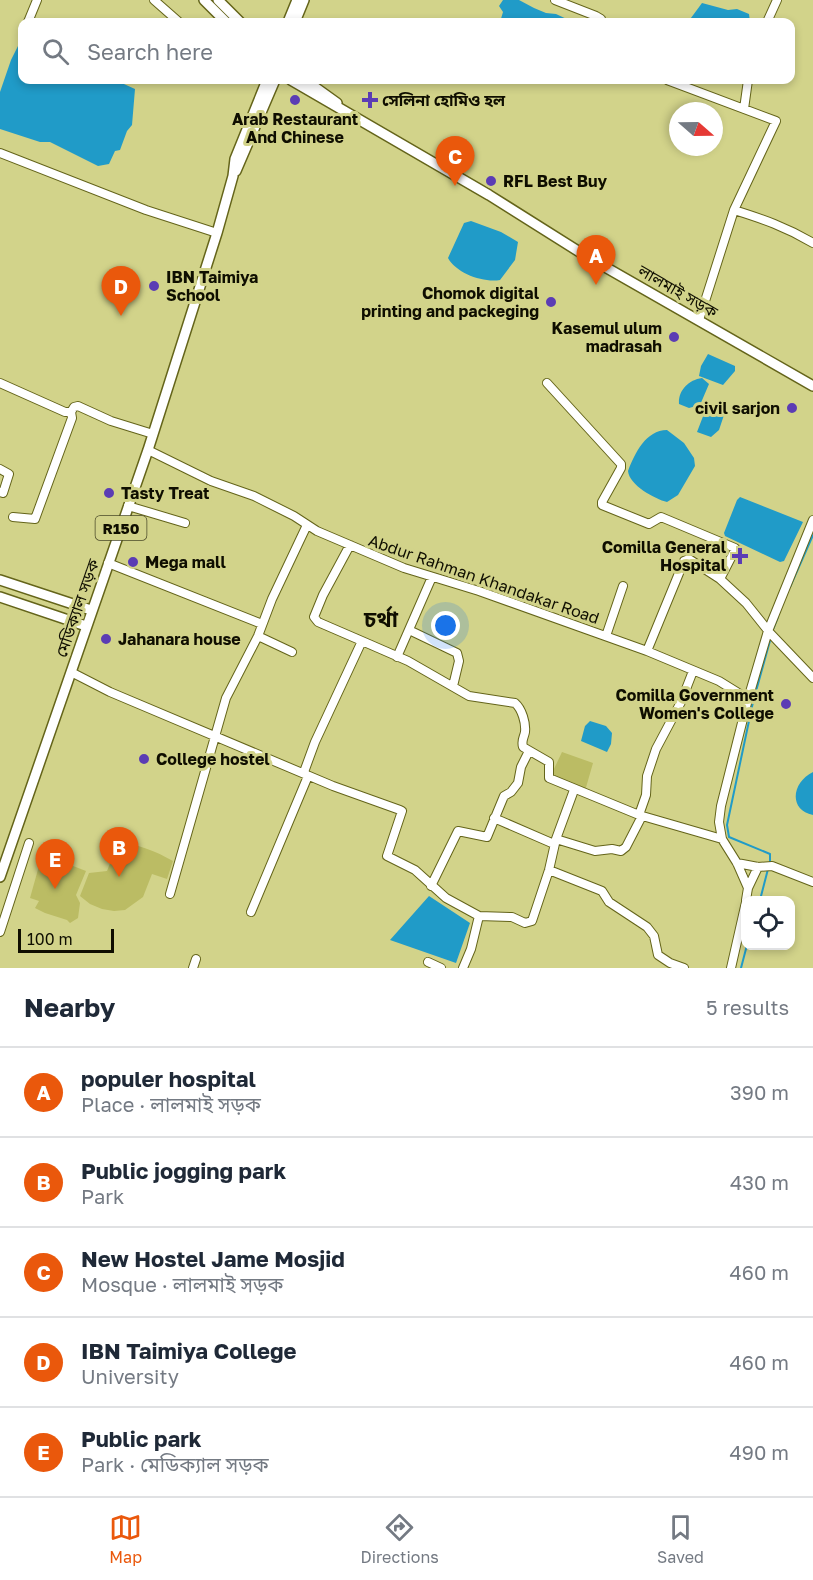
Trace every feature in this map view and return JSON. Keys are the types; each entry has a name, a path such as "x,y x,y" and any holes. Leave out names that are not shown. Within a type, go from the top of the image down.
{"main road":[{"path":"204,0 222,18"},
{"path":"218,0 236,18"},
{"path":"290,18 297,0"},
{"path":"297,18 304,0"},
{"name":"মেডিক্যাল সড়ক","path":"257,114 266,84"},
{"name":"মেডিক্যাল সড়ক","path":"0,877 153,435 217,233 233,176 235,159 273,84"},
{"name":"লালমাই সড়ক","path":"298,84 489,195 586,256 813,386"},
{"name":"লালমাই সড়ক","path":"311,84 330,96 344,109"},
{"path":"0,580 91,610"},
{"path":"0,597 86,626"}],"street":[{"path":"30,18 37,0"},
{"path":"154,0 174,18"},
{"path":"555,0 600,18"},
{"path":"769,18 777,0"},
{"path":"678,84 776,121 734,210 699,320"},
{"path":"744,109 747,84"},
{"path":"0,153 146,210 217,233"},
{"path":"734,210 771,221 813,243"},
{"path":"0,383 71,412"},
{"path":"547,383 621,464 602,505 649,524 661,517 732,546 735,550 720,579"},
{"path":"13,517 35,519 74,407 78,406 111,421 153,435"},
{"name":"Abdur Rahman Khandakar Road","path":"148,450 211,480 254,496 308,525 404,568 479,591 647,651 719,681 748,699"},
{"path":"0,469 9,474 3,493 0,492"},
{"path":"128,506 185,523"},
{"path":"748,888 737,863 722,840 719,822 721,806 748,699 813,520"},
{"path":"170,894 226,698 258,636 308,525"},
{"path":"350,545 314,617 318,622 397,657 453,686 461,693 475,698 512,702 519,706 525,730 522,743 529,751 549,762 549,778 574,790 641,815 722,840"},
{"path":"647,651 684,561 689,559 720,579 746,603 771,634 813,678"},
{"path":"108,563 262,624"},
{"path":"397,657 432,577"},
{"path":"606,636 623,586"},
{"path":"409,630 457,653 459,661 453,686"},
{"path":"258,636 292,652"},
{"path":"308,776 304,772 315,742 362,641"},
{"path":"494,818 555,842 596,851 612,849 621,851 626,848 641,815 646,795 647,776 656,749 681,702 693,671"},
{"path":"70,672 110,692 308,776 401,810 387,856 415,870 449,900 479,916 512,917 525,923 532,921 549,870 555,842 574,790"},
{"path":"432,886 458,831 485,838 489,835 504,796 511,792 518,783 521,767 529,751"},
{"path":"251,912 308,776"},
{"path":"0,932 29,843"},
{"path":"737,863 765,866 813,882"},
{"path":"747,896 748,888 765,866"},
{"path":"549,870 602,891 609,902 647,927 654,936 658,955 684,968"},
{"path":"463,968 471,949 479,916"},
{"path":"731,968 741,923"},
{"path":"193,968 196,959"},
{"path":"428,962 441,968"}],"shaded area":[{"path":"562,752 593,763 585,791 555,777 553,771"},
{"path":"118,843 147,849 173,861 167,879 152,874 143,897 125,910 114,911 90,904 80,896 89,873 107,871"},
{"path":"44,848 68,864 86,871 76,895 80,903 78,918 70,923 35,908 39,901 30,898"}],"water":[{"path":"503,0 519,0 546,13 564,18 501,18 503,12 499,6"},
{"path":"702,3 728,10 737,9 749,14 750,18 691,18"},
{"path":"18,46 18,84 124,84 135,89 132,125 127,131 120,150 115,151 109,164 98,166 50,142 40,142 0,129 0,92"},
{"path":"471,221 501,232 518,242 515,260 500,280 493,281 471,276 457,268 448,258 464,223"},
{"path":"708,354 735,366 735,371 723,385 699,376 701,366"},
{"path":"702,378 709,384 700,405 689,408 679,404 680,395 685,387 692,381"},
{"path":"707,406 725,412 719,430 711,437 697,432"},
{"path":"667,430 684,443 694,458 695,466 678,495 667,502 650,495 638,486 629,476 628,471 638,450 647,438"},
{"path":"740,497 803,522 784,561 780,562 725,536 724,533"},
{"path":"590,721 606,726 612,733 611,744 607,752 581,741 585,726"},
{"path":"813,772 813,815 800,808 796,802 796,795 801,782"},
{"path":"429,896 470,923 456,963 390,940"}],"waterway":[{"path":"790,587 813,535"},
{"path":"772,632 778,617"},
{"path":"770,864 770,854 729,837 727,825 753,702 771,637"},
{"path":"761,896 768,869"},
{"path":"741,968 746,950"}],"place":[{"name":"Arab Restaurant And Chinese","path":"295,100"},
{"name":"সেলিনা হোমিও হল","path":"370,100"},
{"name":"RFL Best Buy","path":"491,181"},
{"name":"New Hostel Jame Mosjid","path":"455,186"},
{"name":"populer hospital","path":"596,285"},
{"name":"IBN Taimiya School","path":"154,286"},
{"name":"Chomok digital printing and packeging","path":"551,302"},
{"name":"IBN Taimiya College","path":"121,316"},
{"name":"Kasemul ulum madrasah","path":"674,337"},
{"name":"civil sarjon","path":"792,408"},
{"name":"Tasty Treat","path":"109,493"},
{"name":"Comilla General Hospital","path":"740,556"},
{"name":"Mega mall","path":"133,562"},
{"name":"Jahanara house","path":"106,639"},
{"name":"Comilla Government Women's College","path":"786,704"},
{"name":"College hostel","path":"144,759"},
{"name":"Public jogging park","path":"119,877"},
{"name":"Public park","path":"55,889"}],"district":[{"name":"চর্থা","path":"381,618"}]}
